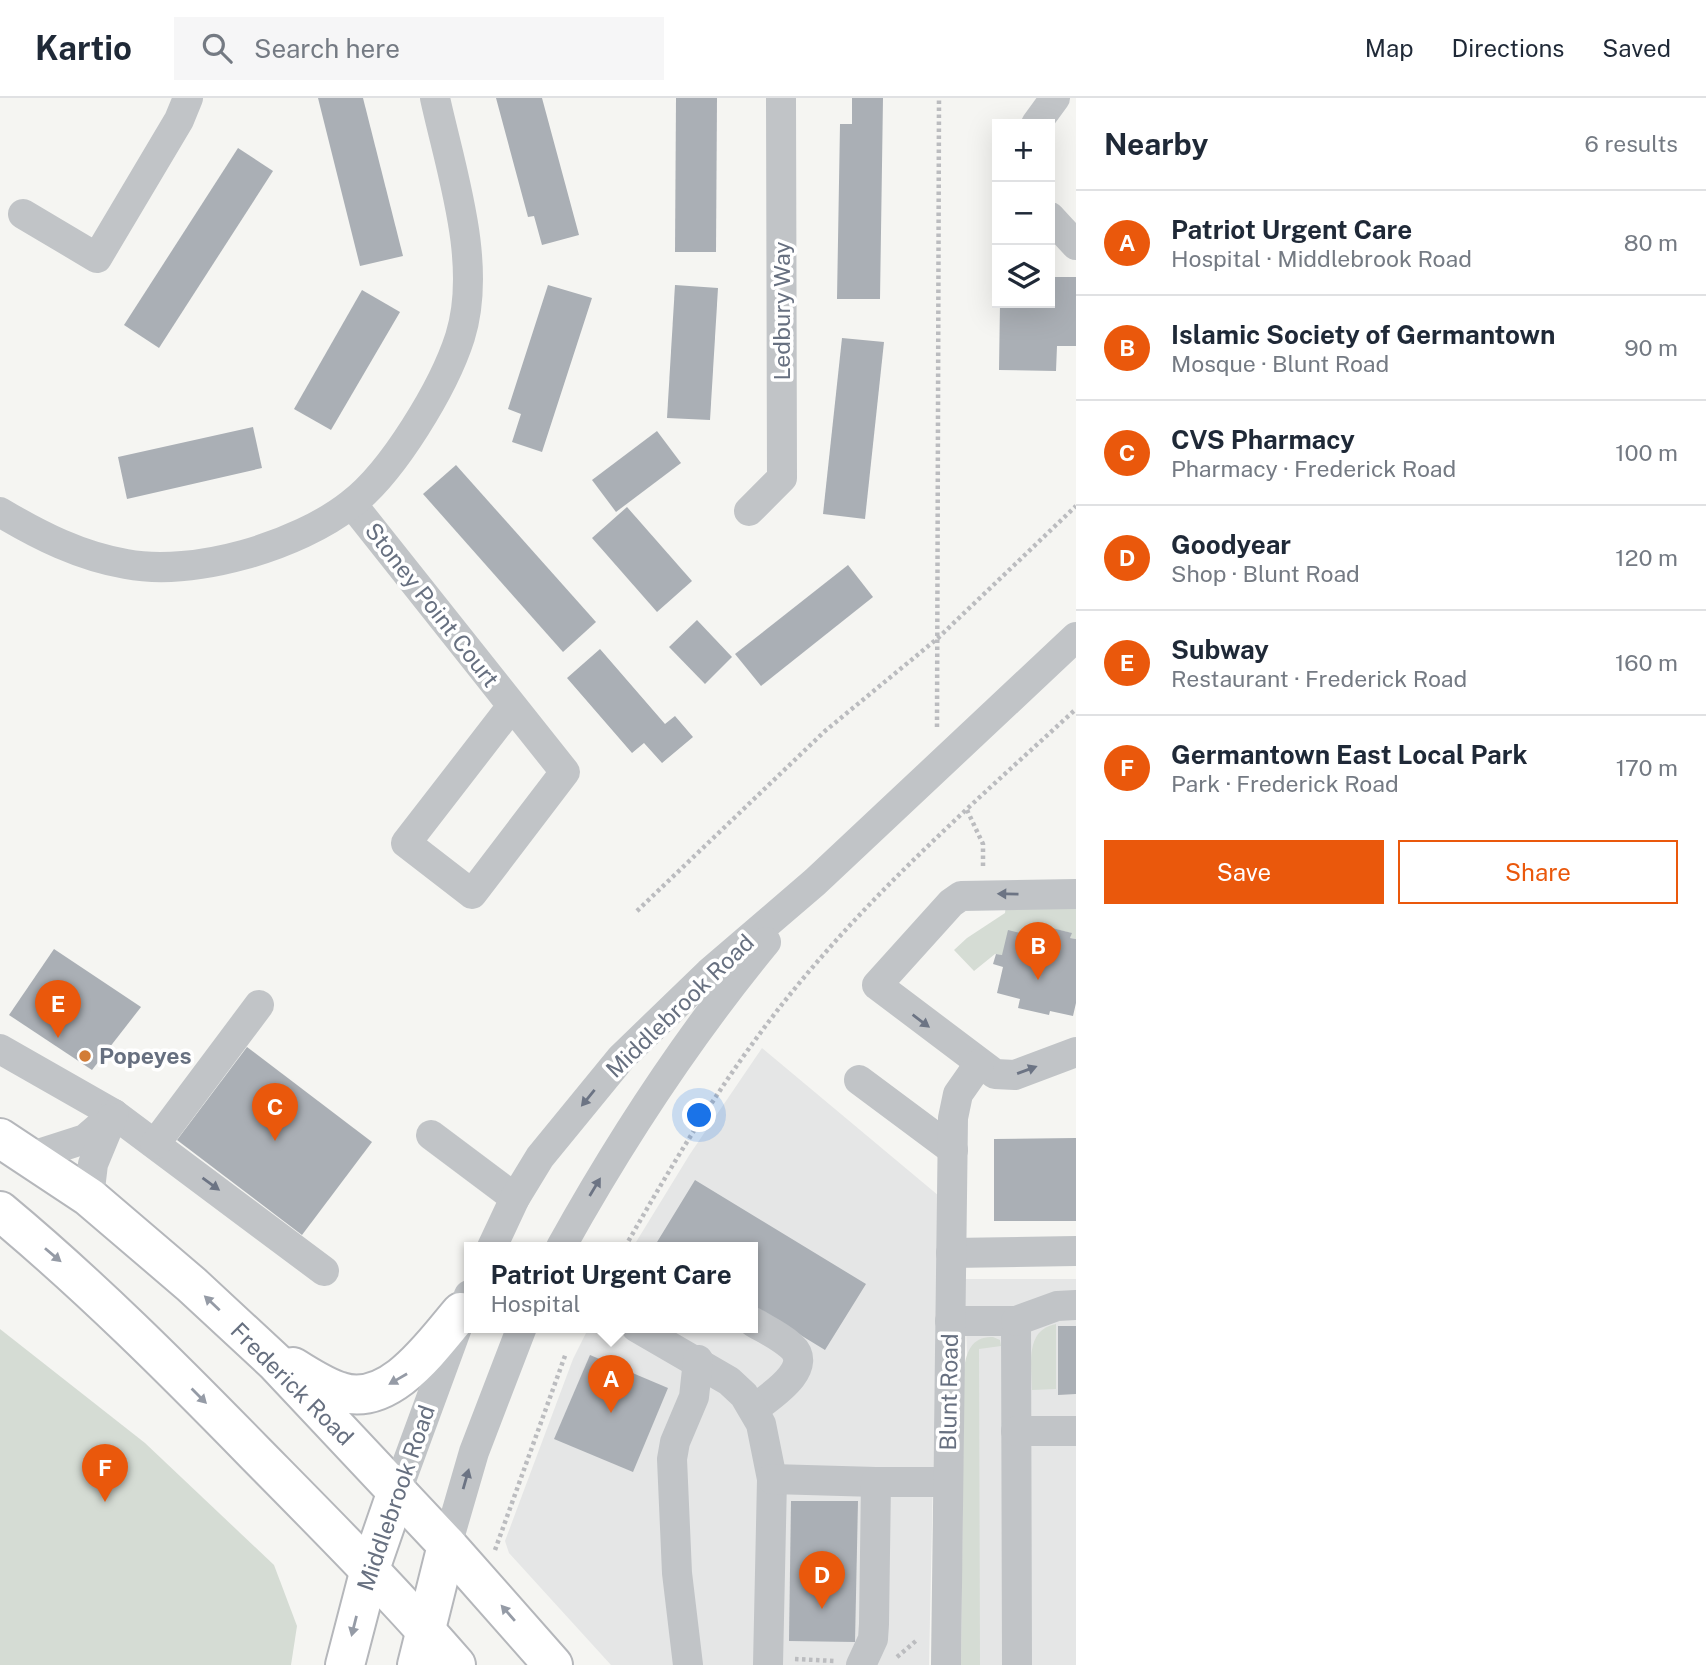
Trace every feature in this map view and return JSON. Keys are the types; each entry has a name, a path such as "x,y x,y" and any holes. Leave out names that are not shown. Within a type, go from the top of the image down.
{"main road":[{"name":"Frederick Road","path":"15,1147 89,1196 192,1285 260,1349 397,1491 553,1665"},
{"path":"0,1211 67,1267 370,1569 421,1647 456,1665"},
{"path":"260,1349 344,1394 373,1391 405,1376 464,1304"},
{"name":"Middlebrook Road","path":"345,1665 370,1569 397,1491"},
{"path":"421,1647 447,1545"}],"street":[{"path":"23,214 97,258 179,120 188,98"},
{"path":"0,512 32,531 85,554 129,565 200,565 272,547 304,533 352,504 391,462 421,418 460,337 466,303 468,255 435,98"},
{"name":"Ledbury Way","path":"749,511 782,478 781,98"},
{"path":"1040,119 1055,98"},
{"path":"1055,222 1076,245"},
{"name":"Stoney Point Court","path":"352,504 565,772 472,894 406,843 512,706"},
{"name":"Middlebrook Road","path":"494,1242 515,1198 540,1157 621,1058 709,973 815,882 937,764 1076,637"},
{"name":"Middlebrook Road","path":"565,1242 646,1102 720,998 815,882"},
{"path":"1076,894 981,893 961,896 951,903 877,985 995,1074 1008,1076 1076,1052"},
{"path":"155,1144 259,1005"},
{"path":"0,1049 114,1114 324,1271"},
{"name":"Blunt Road","path":"946,1665 953,1118 958,1094 979,1064"},
{"path":"859,1080 953,1150"},
{"path":"15,1147 85,1139 114,1114"},
{"path":"89,1196 93,1164 114,1114"},
{"path":"431,1135 515,1198"},
{"path":"951,1253 1076,1251"},
{"path":"950,1321 1016,1321 1057,1306 1076,1305"},
{"name":"Middlebrook Road","path":"397,1491 464,1306"},
{"path":"1016,1321 1017,1665"},
{"path":"754,1409 788,1381 797,1361 793,1348 758,1325"},
{"path":"447,1545 474,1452 520,1333"},
{"path":"650,1333 729,1381 754,1409 765,1437 772,1479 779,1660"},
{"path":"688,1665 680,1614 672,1459 696,1388 698,1360"},
{"path":"1016,1431 1076,1431"},
{"path":"772,1479 948,1482"},
{"path":"852,1662 869,1651 874,1624 876,1482"}],"path":[{"path":"937,764 939,98"},
{"path":"637,911 825,731 937,638 1076,506"},
{"path":"628,1242 684,1144 739,1061 800,982 873,900 1076,709"},
{"path":"967,810 983,844 981,893"},
{"path":"495,1550 566,1353"},
{"path":"779,1660 852,1662"}],"shaded area":[{"path":"1006,904 1076,906 1076,939 1070,938 1071,933 1032,923 1029,935 1002,955 995,954 974,971 954,950 1005,913"},
{"path":"762,1048 939,1196 929,1665 611,1665 509,1553 505,1541 573,1359 586,1333 758,1333 758,1242 636,1242 690,1154"},
{"path":"964,1279 1076,1279 1076,1665 963,1665 967,1354"},
{"path":"1056,1324 1056,1389 1032,1390 1031,1360 1034,1341 1039,1333"},
{"path":"0,1329 145,1443 274,1565 297,1626 291,1665 0,1665"},
{"path":"993,1337 1000,1340 1001,1346 979,1349 980,1665 961,1665 964,1370 971,1346 980,1339"}],"building":[{"path":"318,98 363,98 403,256 360,266"},
{"path":"496,98 542,98 579,235 542,245 534,216 528,217"},
{"path":"676,98 717,98 716,252 675,252"},
{"path":"852,98 883,98 880,299 837,299 840,124 852,124"},
{"path":"238,148 273,171 159,348 124,325"},
{"path":"1055,277 1076,277 1076,346 1057,346 1056,371 999,370 1000,308 1055,308"},
{"path":"548,285 592,298 542,452 512,442 521,414 508,409"},
{"path":"675,285 718,288 710,420 667,418"},
{"path":"362,290 400,312 331,430 294,409"},
{"path":"842,338 884,342 865,519 823,514"},
{"path":"253,427 262,468 127,499 118,457"},
{"path":"657,431 681,463 616,512 592,480"},
{"path":"456,465 596,622 563,652 423,494"},
{"path":"627,507 692,581 657,612 592,538"},
{"path":"848,565 873,597 761,686 735,654"},
{"path":"697,620 732,657 705,684 669,647"},
{"path":"600,649 665,724 675,716 693,737 662,763 644,743 632,753 567,678"},
{"path":"1032,923 1072,933 1070,938 1076,939 1076,1003 1073,1016 1050,1011 1049,1015 1018,1008 1020,999 997,993 1003,967 993,964 996,954 1002,955 1008,930 1029,935"},
{"path":"54,949 141,1007 92,1070 9,1015"},
{"path":"247,1047 372,1142 302,1235 177,1140"},
{"path":"1076,1138 1076,1221 994,1221 994,1139"},
{"path":"695,1180 866,1284 825,1350 758,1309 758,1242 657,1242"},
{"path":"1058,1326 1076,1326 1076,1394 1058,1395"},
{"path":"590,1355 668,1388 633,1472 554,1439"},
{"path":"791,1501 858,1501 855,1642 789,1641"}],"place":[{"name":"Islamic Society of Germantown","path":"1038,980"},
{"name":"Subway","path":"58,1038"},
{"name":"Popeyes","path":"85,1056"},
{"name":"CVS Pharmacy","path":"275,1141"},
{"name":"Patriot Urgent Care","path":"611,1413"},
{"name":"Germantown East Local Park","path":"105,1502"},
{"name":"Goodyear","path":"822,1609"}]}
